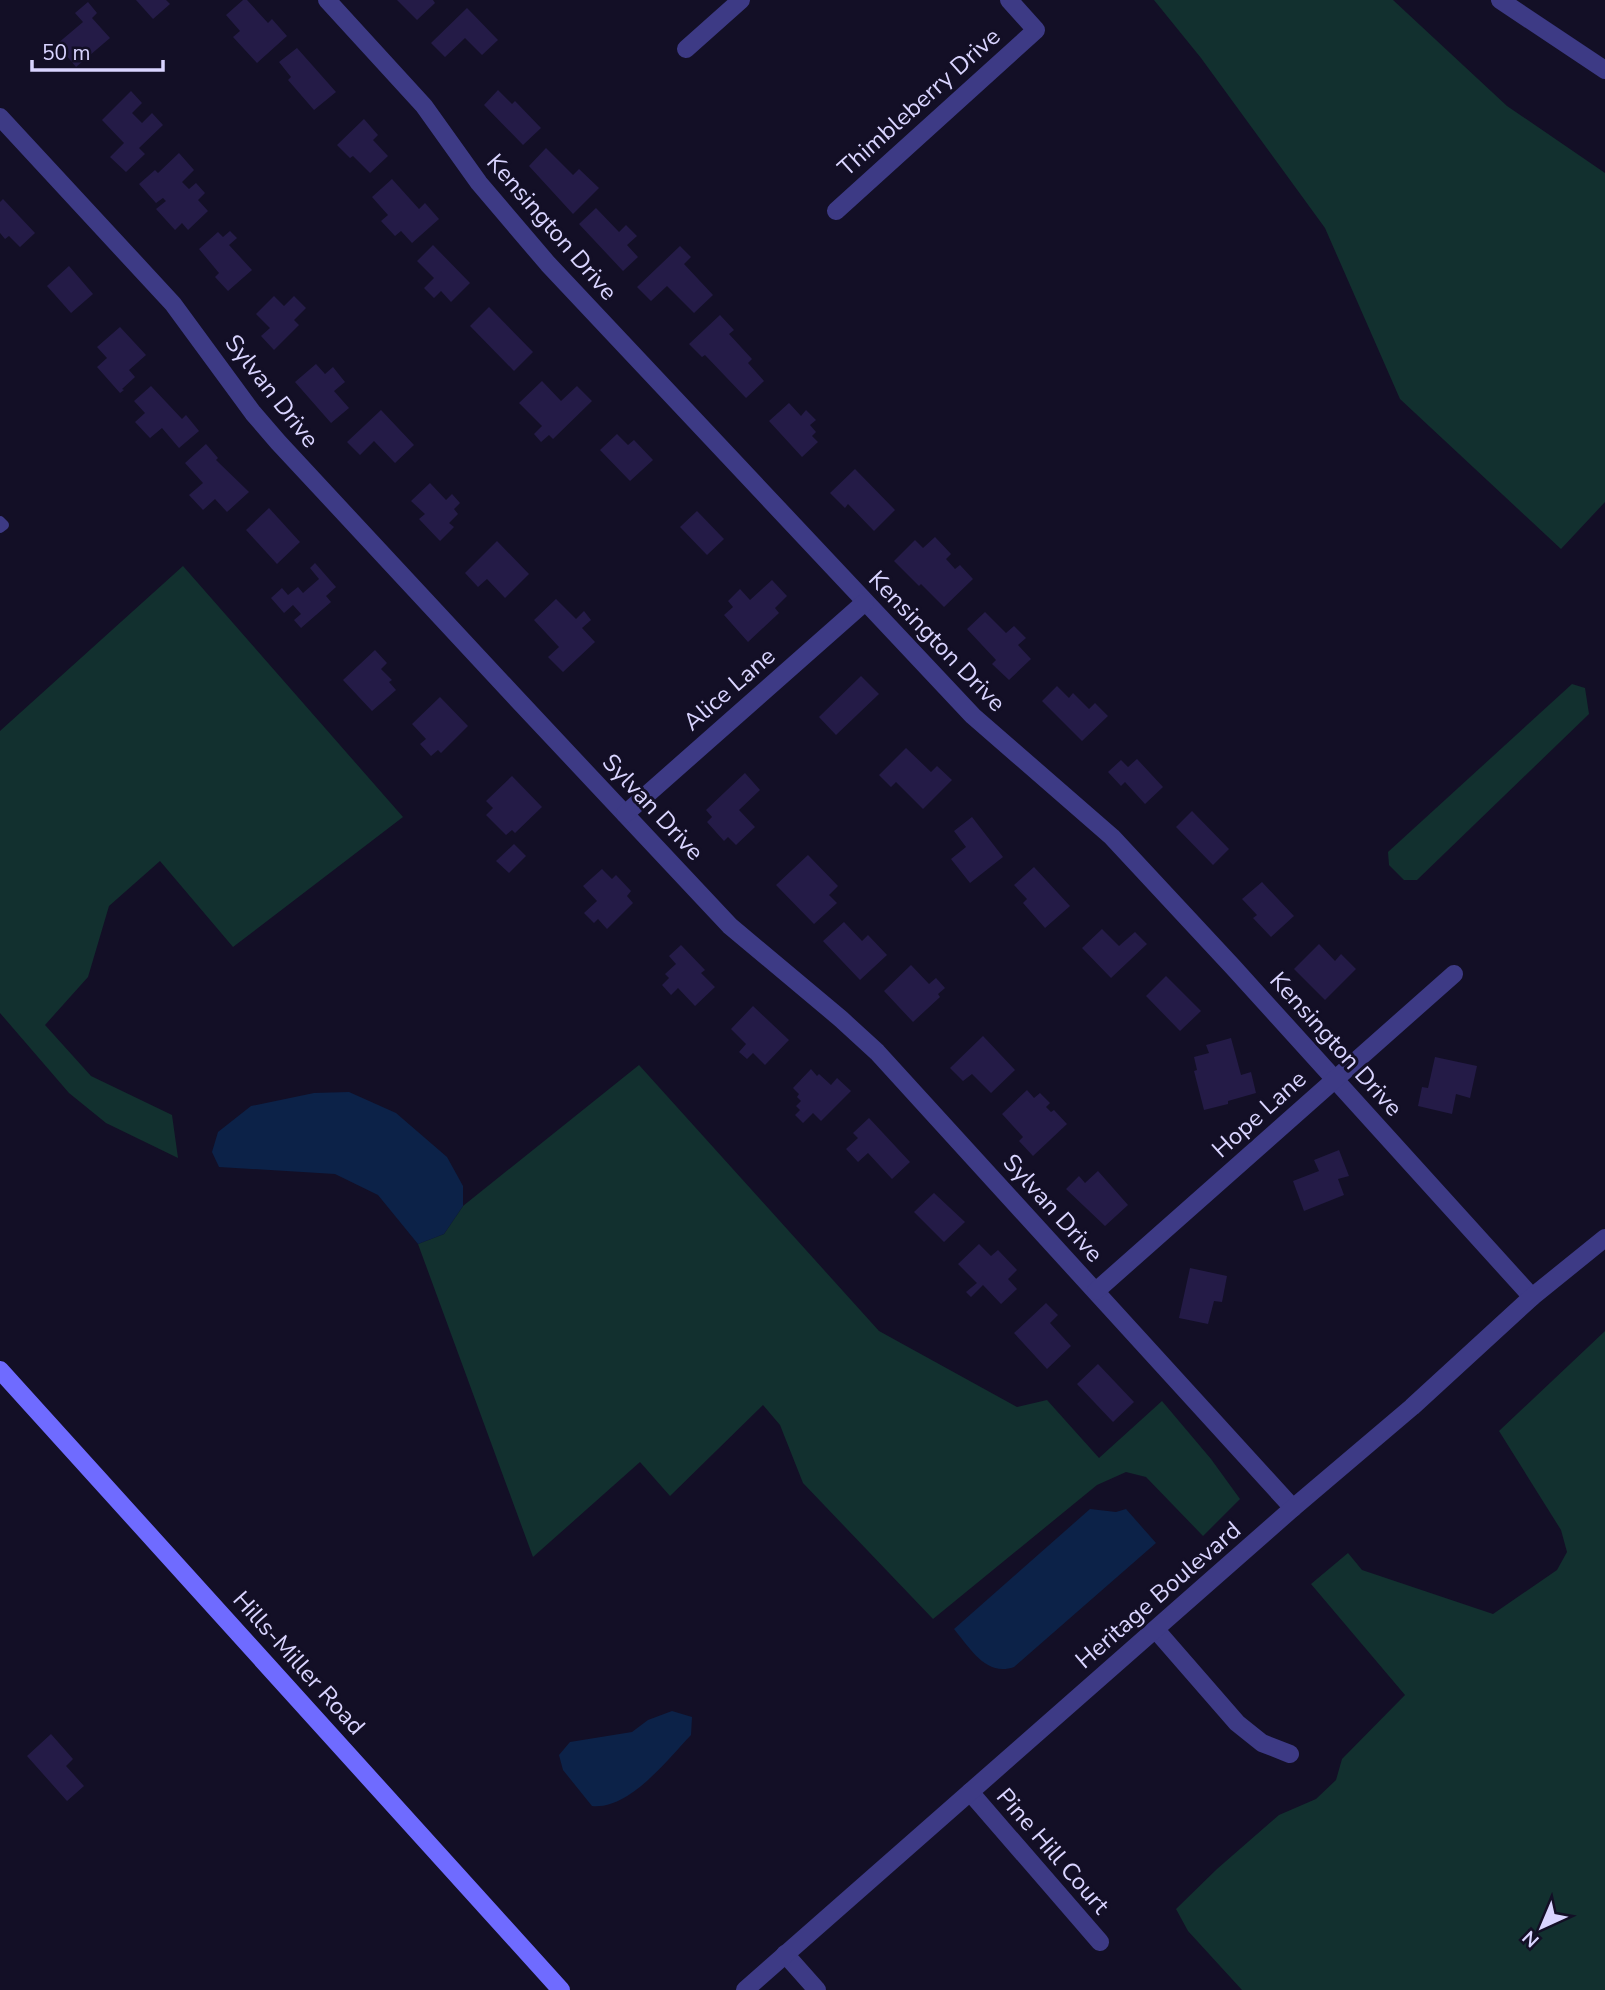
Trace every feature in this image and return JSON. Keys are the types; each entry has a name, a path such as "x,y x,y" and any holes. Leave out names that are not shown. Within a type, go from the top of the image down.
{"street":[{"name":"Kensington Drive","path":"327,0 424,106 479,183 522,236 972,716 1112,837 1532,1297"},
{"name":"Thimbleberry Drive","path":"836,211 1036,30 1009,0"},
{"path":"1500,0 1605,70"},
{"path":"686,49 732,3"},
{"name":"Sylvan Drive","path":"0,117 173,304 253,413 278,442 738,934 877,1052 1293,1508"},
{"name":"Alice Lane","path":"625,814 865,602"},
{"name":"Hope Lane","path":"1096,1291 1454,974"},
{"name":"Heritage Boulevard","path":"745,1990 1293,1508 1412,1407 1532,1297 1605,1238"},
{"name":"Hills-Miller Road","path":"0,1370 561,1990"},
{"path":"1156,1630 1237,1723 1262,1742 1290,1754"},
{"name":"Pine Hill Court","path":"970,1792 1100,1942"},
{"path":"785,1954 817,1990"}],"lane":[{"path":"0,521 4,525 0,528"}],"green space":[{"path":"1154,0 1393,0 1507,106 1605,173 1605,502 1561,549 1400,399 1325,228 1201,58"},
{"path":"183,566 403,817 233,947 160,861 109,906 88,977 45,1025 91,1076 172,1115 178,1158 106,1123 69,1093 0,1013 0,731"},
{"path":"1572,684 1585,688 1589,714 1417,880 1404,880 1389,865 1388,852"},
{"path":"639,1065 879,1331 1017,1407 1047,1400 1099,1458 1162,1401 1211,1459 1240,1499 1203,1536 1146,1477 1126,1472 1097,1485 933,1619 803,1483 780,1425 763,1405 670,1496 640,1462 533,1557 418,1244 444,1234 463,1206"},
{"path":"1605,1331 1605,1990 1242,1990 1188,1931 1176,1909 1279,1815 1316,1799 1336,1780 1342,1759 1405,1695 1311,1584 1348,1553 1362,1570 1493,1614 1557,1570 1567,1552 1561,1530 1499,1431"}],"water":[{"path":"349,1092 396,1113 447,1157 463,1186 463,1206 444,1234 418,1244 378,1195 335,1174 219,1167 212,1152 218,1132 251,1106 314,1093"},
{"path":"1090,1509 1116,1512 1126,1509 1156,1543 1014,1667 995,1668 987,1664 954,1629"},
{"path":"672,1711 692,1717 691,1735 659,1770 633,1792 606,1805 592,1806 563,1770 559,1755 570,1742 632,1732 648,1720"}],"building":[{"path":"136,0 166,0 170,4 153,19"},
{"path":"243,0 247,0 268,23 272,19 287,36 257,63 233,37 240,31 226,15"},
{"path":"397,0 433,0 435,3 417,20"},
{"path":"88,2 97,13 92,18 110,38 76,67 57,44 83,22 75,13"},
{"path":"467,8 498,40 482,55 465,38 445,57 431,43"},
{"path":"297,48 336,92 314,110 288,80 291,77 279,62"},
{"path":"498,90 512,104 515,101 541,128 523,145 484,105"},
{"path":"131,91 142,103 132,113 142,123 152,113 163,125 139,148 145,154 126,172 110,157 124,143 102,120"},
{"path":"364,119 378,135 373,140 388,156 370,173 337,145"},
{"path":"546,148 573,175 579,169 599,188 573,214 529,166"},
{"path":"179,153 194,170 182,182 189,189 196,183 205,193 198,200 208,211 188,230 182,223 175,230 156,209 166,201 163,198 156,203 139,184 155,170 158,173"},
{"path":"392,179 419,209 425,203 439,219 412,243 401,231 395,236 381,221 388,215 372,197"},
{"path":"3,199 35,233 20,247 9,236 5,239 0,233 0,202"},
{"path":"596,208 619,232 626,225 637,236 627,245 638,257 623,271 579,224"},
{"path":"230,231 237,238 229,245 252,270 228,291 215,277 219,273 199,249 218,232 223,237"},
{"path":"433,245 470,283 451,302 441,291 434,298 424,288 434,278 417,261"},
{"path":"680,246 691,257 684,264 713,295 694,313 667,286 651,301 637,287"},
{"path":"69,266 93,294 71,313 47,286"},
{"path":"274,296 284,306 294,296 306,308 294,320 299,325 274,350 261,336 270,328 256,314"},
{"path":"489,307 533,352 514,371 470,326"},
{"path":"720,315 734,330 729,334 752,359 748,363 764,381 746,398 705,355 702,357 689,344"},
{"path":"120,327 146,355 129,370 135,377 120,393 97,367 107,358 97,347"},
{"path":"316,364 325,374 333,367 345,382 334,391 349,408 331,423 295,382"},
{"path":"542,381 561,401 577,386 592,401 553,439 549,435 541,442 534,434 542,426 519,403"},
{"path":"151,386 182,419 186,415 199,431 179,448 162,428 150,438 135,422 145,413 134,401"},
{"path":"789,403 801,416 806,410 816,420 810,425 816,432 812,436 818,442 802,457 769,421"},
{"path":"381,410 414,445 395,463 374,441 360,455 347,442"},
{"path":"617,434 628,445 634,440 653,460 630,481 600,450"},
{"path":"206,444 218,458 216,460 249,492 227,512 215,499 203,510 189,495 203,483 185,463"},
{"path":"855,469 895,510 874,531 848,504 845,508 830,493"},
{"path":"430,483 446,500 452,494 460,503 454,509 458,514 449,523 454,527 440,541 419,519 425,514 411,501"},
{"path":"269,508 300,542 277,564 246,530"},
{"path":"697,511 724,539 707,555 680,527"},
{"path":"935,537 951,554 946,559 955,569 960,565 973,579 944,607 894,561 915,540 923,548"},
{"path":"497,541 529,574 505,598 487,579 478,587 465,573"},
{"path":"315,563 336,587 326,596 331,602 301,628 294,620 301,614 293,605 284,613 271,598 282,588 288,595 298,587 303,593 319,579 310,568"},
{"path":"772,580 787,596 775,608 779,613 748,642 724,615 733,607 728,601 740,589 750,600"},
{"path":"556,599 576,619 584,611 591,620 582,628 595,642 563,672 548,657 559,647 534,620"},
{"path":"985,612 1006,633 1014,626 1026,638 1018,645 1031,659 1009,680 992,664 996,660 967,629"},
{"path":"375,650 387,663 381,669 392,680 389,682 396,690 372,711 343,680"},
{"path":"861,676 879,694 836,735 819,717"},
{"path":"1057,686 1069,698 1073,693 1089,709 1095,703 1108,716 1082,741 1042,701"},
{"path":"440,697 468,726 441,753 438,750 431,756 420,744 426,739 412,724"},
{"path":"906,748 931,772 937,766 952,780 923,809 896,782 891,787 879,775"},
{"path":"1137,759 1163,787 1145,804 1125,782 1121,786 1108,772 1121,760 1128,767"},
{"path":"745,773 760,790 739,810 755,827 736,845 728,837 724,841 707,822 712,817 706,810"},
{"path":"512,776 542,807 515,833 512,830 506,835 486,815 493,808 486,801"},
{"path":"1192,811 1229,849 1213,865 1176,827"},
{"path":"972,817 1003,857 970,883 951,859 966,847 954,831"},
{"path":"514,844 526,856 509,873 496,861"},
{"path":"808,855 838,886 829,895 837,903 814,924 776,885"},
{"path":"1034,867 1070,906 1045,928 1023,903 1027,899 1014,885"},
{"path":"602,869 612,879 616,875 631,891 627,896 633,903 607,929 598,919 594,923 584,913 597,901 583,886"},
{"path":"1262,882 1294,916 1271,937 1253,918 1257,915 1242,899"},
{"path":"844,922 862,941 868,935 887,955 860,980 823,941"},
{"path":"1102,929 1119,946 1135,932 1147,944 1111,978 1082,948"},
{"path":"1319,944 1335,961 1341,954 1356,969 1325,1000 1294,969"},
{"path":"681,945 705,970 701,973 715,987 695,1006 678,988 671,995 662,985 669,978 665,974 676,964 669,956"},
{"path":"911,965 929,984 936,978 945,988 938,994 940,997 913,1022 884,991"},
{"path":"1166,976 1201,1011 1180,1031 1146,996"},
{"path":"753,1006 789,1040 765,1065 753,1053 747,1059 739,1052 746,1044 731,1029"},
{"path":"983,1036 1015,1070 991,1093 972,1074 963,1081 950,1068"},
{"path":"1231,1038 1241,1075 1251,1072 1256,1093 1204,1110 1194,1071 1197,1070 1194,1057 1209,1053 1206,1045"},
{"path":"1435,1057 1477,1066 1470,1098 1456,1094 1452,1114 1418,1106 1422,1087 1428,1088"},
{"path":"811,1069 831,1085 837,1078 851,1091 821,1121 813,1113 803,1123 795,1115 800,1110 796,1106 801,1101 793,1088"},
{"path":"1027,1090 1034,1098 1040,1093 1050,1103 1046,1107 1051,1112 1054,1110 1067,1124 1033,1156 1019,1141 1023,1137 1002,1114"},
{"path":"869,1118 910,1162 892,1179 868,1153 858,1162 846,1149 858,1138 853,1133"},
{"path":"1339,1150 1349,1176 1338,1179 1344,1195 1304,1211 1293,1181 1319,1171 1314,1160"},
{"path":"1098,1171 1128,1205 1105,1226 1066,1189 1079,1176 1085,1183"},
{"path":"934,1193 965,1222 944,1242 914,1212"},
{"path":"979,1244 991,1256 998,1250 1017,1270 1008,1279 1017,1289 1001,1304 983,1285 971,1297 966,1292 977,1283 958,1264"},
{"path":"1190,1268 1227,1276 1222,1302 1214,1301 1208,1324 1179,1318"},
{"path":"1046,1303 1058,1315 1050,1323 1071,1346 1047,1369 1014,1333"},
{"path":"1098,1364 1134,1402 1113,1422 1077,1384"},
{"path":"51,1734 73,1759 66,1766 84,1786 67,1801 27,1756"}]}
